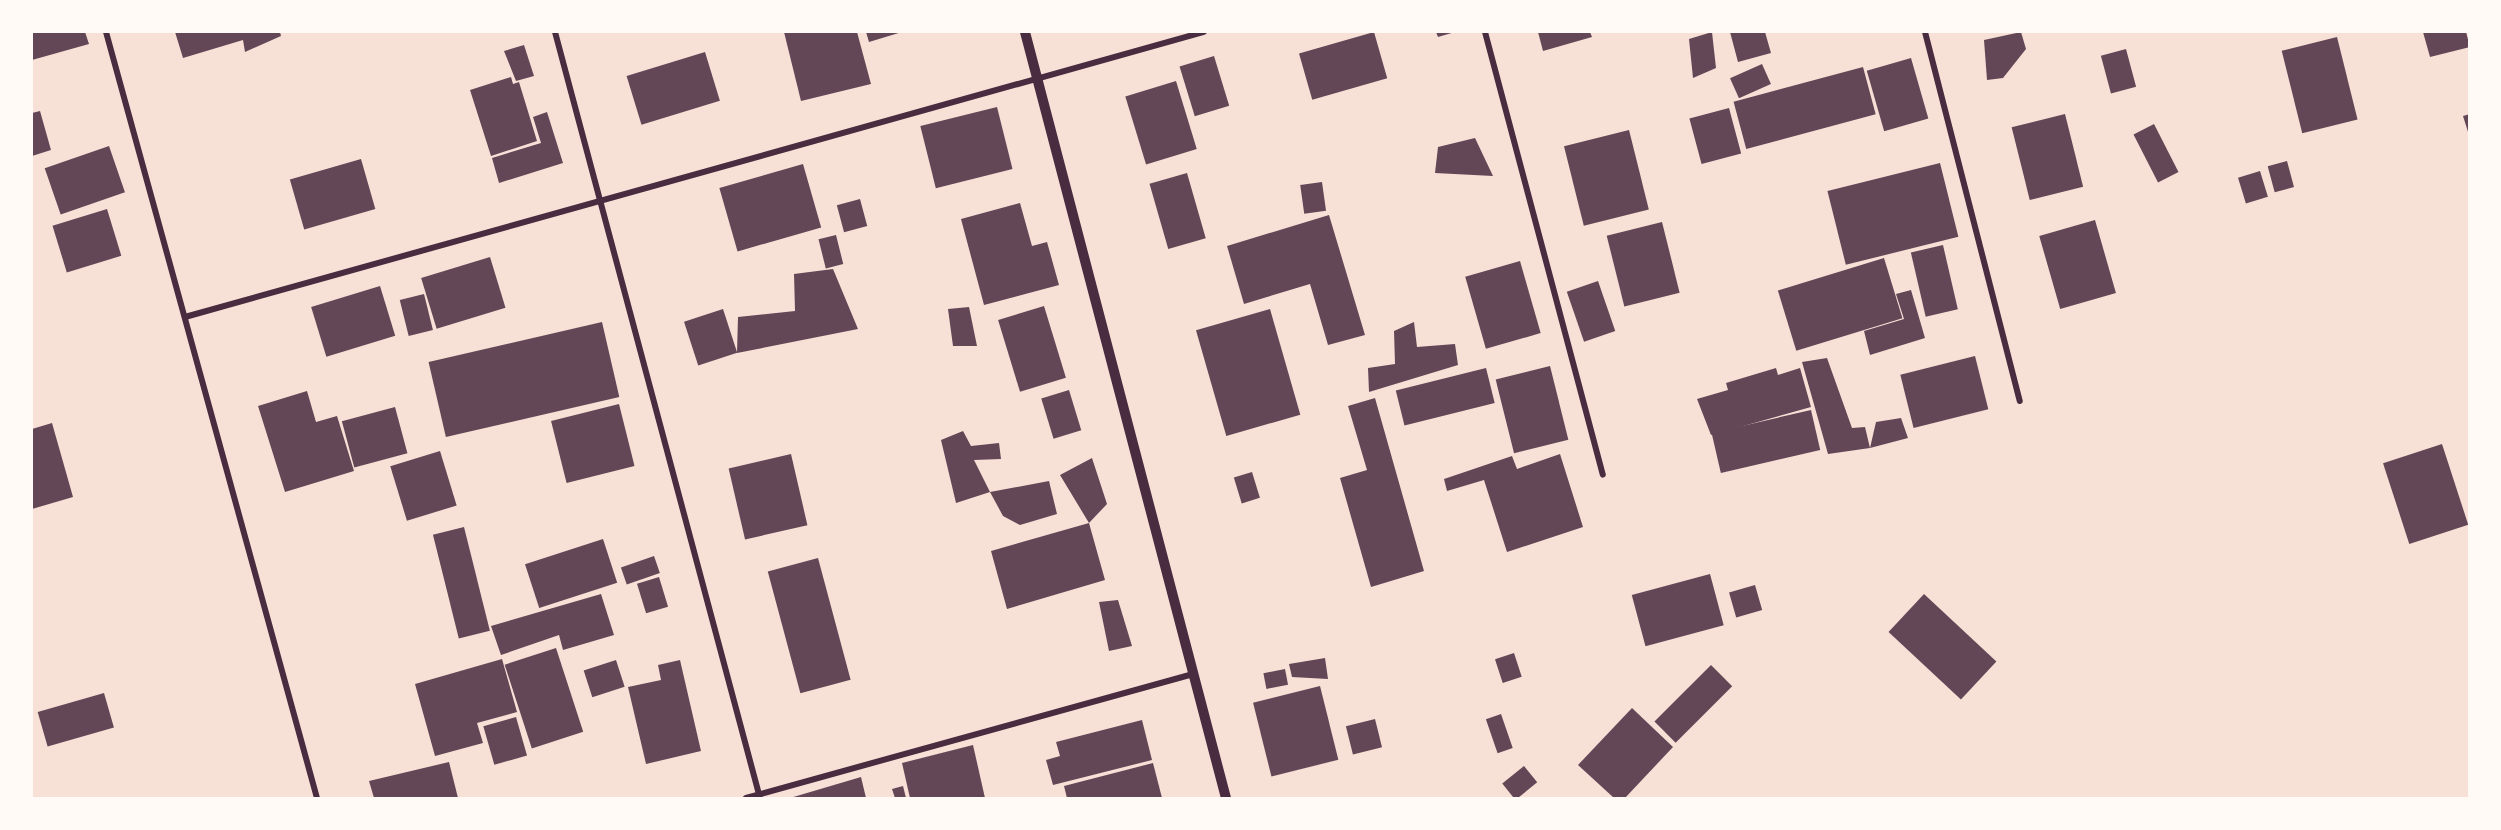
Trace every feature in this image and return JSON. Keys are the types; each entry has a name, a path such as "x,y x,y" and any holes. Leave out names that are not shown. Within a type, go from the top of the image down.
{"street":[{"path":"106,32 317,798"},
{"path":"555,32 760,797"},
{"path":"1025,32 1226,798"},
{"path":"184,317 1204,32"},
{"path":"1485,32 1603,475"},
{"path":"1925,32 2020,401"},
{"path":"746,798 760,797 1195,673"}],"building":[{"path":"32,32 85,32 89,44 32,60"},
{"path":"175,32 280,32 281,36 245,52 243,40 183,58"},
{"path":"784,32 857,32 871,84 801,101"},
{"path":"866,32 902,32 869,42"},
{"path":"1374,32 1387,78 1312,100 1299,53"},
{"path":"1436,32 1455,32 1438,37"},
{"path":"1538,32 1590,32 1592,37 1543,51"},
{"path":"1712,32 1716,68 1693,78 1689,39"},
{"path":"1730,32 1765,32 1771,53 1738,62"},
{"path":"2021,32 2026,49 2003,78 1987,80 1984,40"},
{"path":"2423,32 2466,32 2470,47 2430,57"},
{"path":"2337,37 2358,119 2302,133 2282,51"},
{"path":"524,45 534,76 516,81 504,51"},
{"path":"2126,49 2136,87 2111,93 2101,56"},
{"path":"705,52 720,101 641,125 627,76"},
{"path":"1214,56 1229,106 1195,116 1180,67"},
{"path":"1911,58 1928,119 1884,131 1867,71"},
{"path":"1762,64 1771,84 1739,98 1730,78"},
{"path":"1863,67 1876,114 1746,149 1734,102"},
{"path":"511,77 513,84 519,82 537,141 491,156 470,90"},
{"path":"1176,81 1197,149 1146,164 1125,96"},
{"path":"997,107 1012,169 936,188 920,126"},
{"path":"1729,108 1741,153 1702,164 1689,119"},
{"path":"40,111 51,150 32,156 32,113"},
{"path":"547,112 563,163 499,183 492,158 541,143 533,117"},
{"path":"2065,114 2083,187 2030,200 2012,127"},
{"path":"2470,114 2470,135 2469,135 2463,116"},
{"path":"2154,124 2179,172 2158,183 2134,134"},
{"path":"1629,130 1649,210 1584,226 1564,146"},
{"path":"1475,138 1493,176 1435,173 1438,147"},
{"path":"109,146 125,192 61,214 45,168"},
{"path":"361,159 375,209 304,229 290,179"},
{"path":"2287,161 2294,187 2275,192 2268,166"},
{"path":"1940,163 1958,237 1846,265 1827,191"},
{"path":"803,164 821,227 738,251 719,188"},
{"path":"2260,171 2268,197 2246,204 2238,178"},
{"path":"1187,173 1206,238 1168,249 1150,184"},
{"path":"1322,182 1326,211 1304,214 1300,185"},
{"path":"860,199 867,226 844,232 837,205"},
{"path":"1020,203 1032,246 1047,242 1059,285 984,305 961,219"},
{"path":"107,209 121,256 67,273 52,226"},
{"path":"1329,215 1365,335 1328,345 1310,284 1244,304 1227,246"},
{"path":"2095,220 2116,293 2060,309 2039,236"},
{"path":"1662,222 1680,293 1624,307 1607,236"},
{"path":"836,235 843,264 826,268 819,239"},
{"path":"1943,245 1958,309 1926,317 1911,252"},
{"path":"490,257 505,308 437,329 421,278"},
{"path":"1884,258 1902,318 1796,351 1778,290"},
{"path":"1520,261 1541,333 1486,349 1465,277"},
{"path":"833,269 858,329 737,353 738,317 795,311 794,274"},
{"path":"1598,281 1615,331 1584,342 1567,292"},
{"path":"380,286 395,336 326,357 311,307"},
{"path":"1911,290 1925,338 1870,355 1864,331 1904,319 1896,294"},
{"path":"424,294 433,330 409,336 400,300"},
{"path":"1044,306 1066,378 1020,392 998,320"},
{"path":"969,307 977,346 953,346 948,309"},
{"path":"723,309 737,353 698,365 684,322"},
{"path":"1270,309 1300,415 1226,436 1196,330"},
{"path":"602,322 619,397 446,437 429,362"},
{"path":"1414,322 1417,347 1455,344 1458,365 1369,392 1368,368 1395,364 1394,331"},
{"path":"1975,356 1988,409 1914,428 1900,375"},
{"path":"1827,358 1852,428 1865,427 1870,448 1828,454 1802,362"},
{"path":"1550,366 1568,440 1514,453 1496,380"},
{"path":"1486,368 1495,403 1404,425 1396,390"},
{"path":"1776,368 1778,375 1800,368 1811,407 1711,435 1697,399 1728,390 1726,383"},
{"path":"1069,390 1081,430 1054,439 1041,398"},
{"path":"307,391 316,422 337,416 354,471 285,492 258,406"},
{"path":"1375,398 1424,571 1371,587 1340,478 1367,470 1348,406"},
{"path":"619,404 634,466 567,483 551,421"},
{"path":"395,407 407,453 354,468 342,421"},
{"path":"1811,410 1820,450 1721,473 1712,433"},
{"path":"1901,418 1908,438 1870,448 1876,422"},
{"path":"52,423 73,497 32,509 32,429"},
{"path":"963,431 971,446 999,443 1001,459 974,460 990,492 956,503 941,440"},
{"path":"2442,444 2468,525 2409,544 2383,463"},
{"path":"440,451 457,506 407,521 390,466"},
{"path":"791,454 807,525 745,540 729,468"},
{"path":"1560,454 1583,527 1507,552 1484,480 1447,491 1444,479 1512,456 1517,469"},
{"path":"1092,458 1107,504 1089,523 1060,475"},
{"path":"1252,472 1260,498 1242,503 1234,478"},
{"path":"1049,481 1057,514 1020,525 1003,516 990,492"},
{"path":"1089,523 1105,580 1007,609 991,551"},
{"path":"464,527 490,631 459,639 433,535"},
{"path":"603,539 617,583 539,608 525,564"},
{"path":"654,556 660,573 627,584 621,567"},
{"path":"818,558 851,680 800,693 768,571"},
{"path":"1710,574 1724,625 1645,646 1632,595"},
{"path":"659,577 668,607 646,613 637,584"},
{"path":"1755,585 1762,610 1736,617 1729,592"},
{"path":"601,594 614,635 563,650 559,635 501,655 491,626"},
{"path":"1924,594 1996,662 1961,700 1889,632"},
{"path":"1118,600 1132,646 1109,651 1099,602"},
{"path":"556,648 583,732 532,748 505,665"},
{"path":"1514,653 1522,677 1503,683 1495,659"},
{"path":"1325,658 1328,679 1292,677 1289,664"},
{"path":"502,659 517,712 477,723 483,743 435,756 415,684"},
{"path":"616,660 625,687 592,697 584,671"},
{"path":"680,660 701,751 646,764 628,687 661,680 658,665"},
{"path":"1711,665 1732,686 1676,743 1654,722"},
{"path":"1285,669 1288,685 1266,689 1263,673"},
{"path":"1320,686 1338,760 1271,776 1253,703"},
{"path":"104,693 114,728 48,747 38,712"},
{"path":"1632,708 1673,747 1625,798 1614,798 1578,765"},
{"path":"1501,714 1513,748 1498,753 1486,719"},
{"path":"516,717 527,755 494,765 483,726"},
{"path":"1375,719 1382,747 1353,754 1346,726"},
{"path":"1142,720 1152,760 1053,785 1046,760 1060,756 1056,742"},
{"path":"973,745 985,798 910,798 902,763"},
{"path":"449,762 458,798 374,798 369,781"},
{"path":"1153,763 1162,798 1067,798 1064,786"},
{"path":"1524,766 1537,782 1518,798 1514,798 1502,784"},
{"path":"861,777 866,798 790,798"},
{"path":"903,786 906,798 895,798 892,789"}]}
